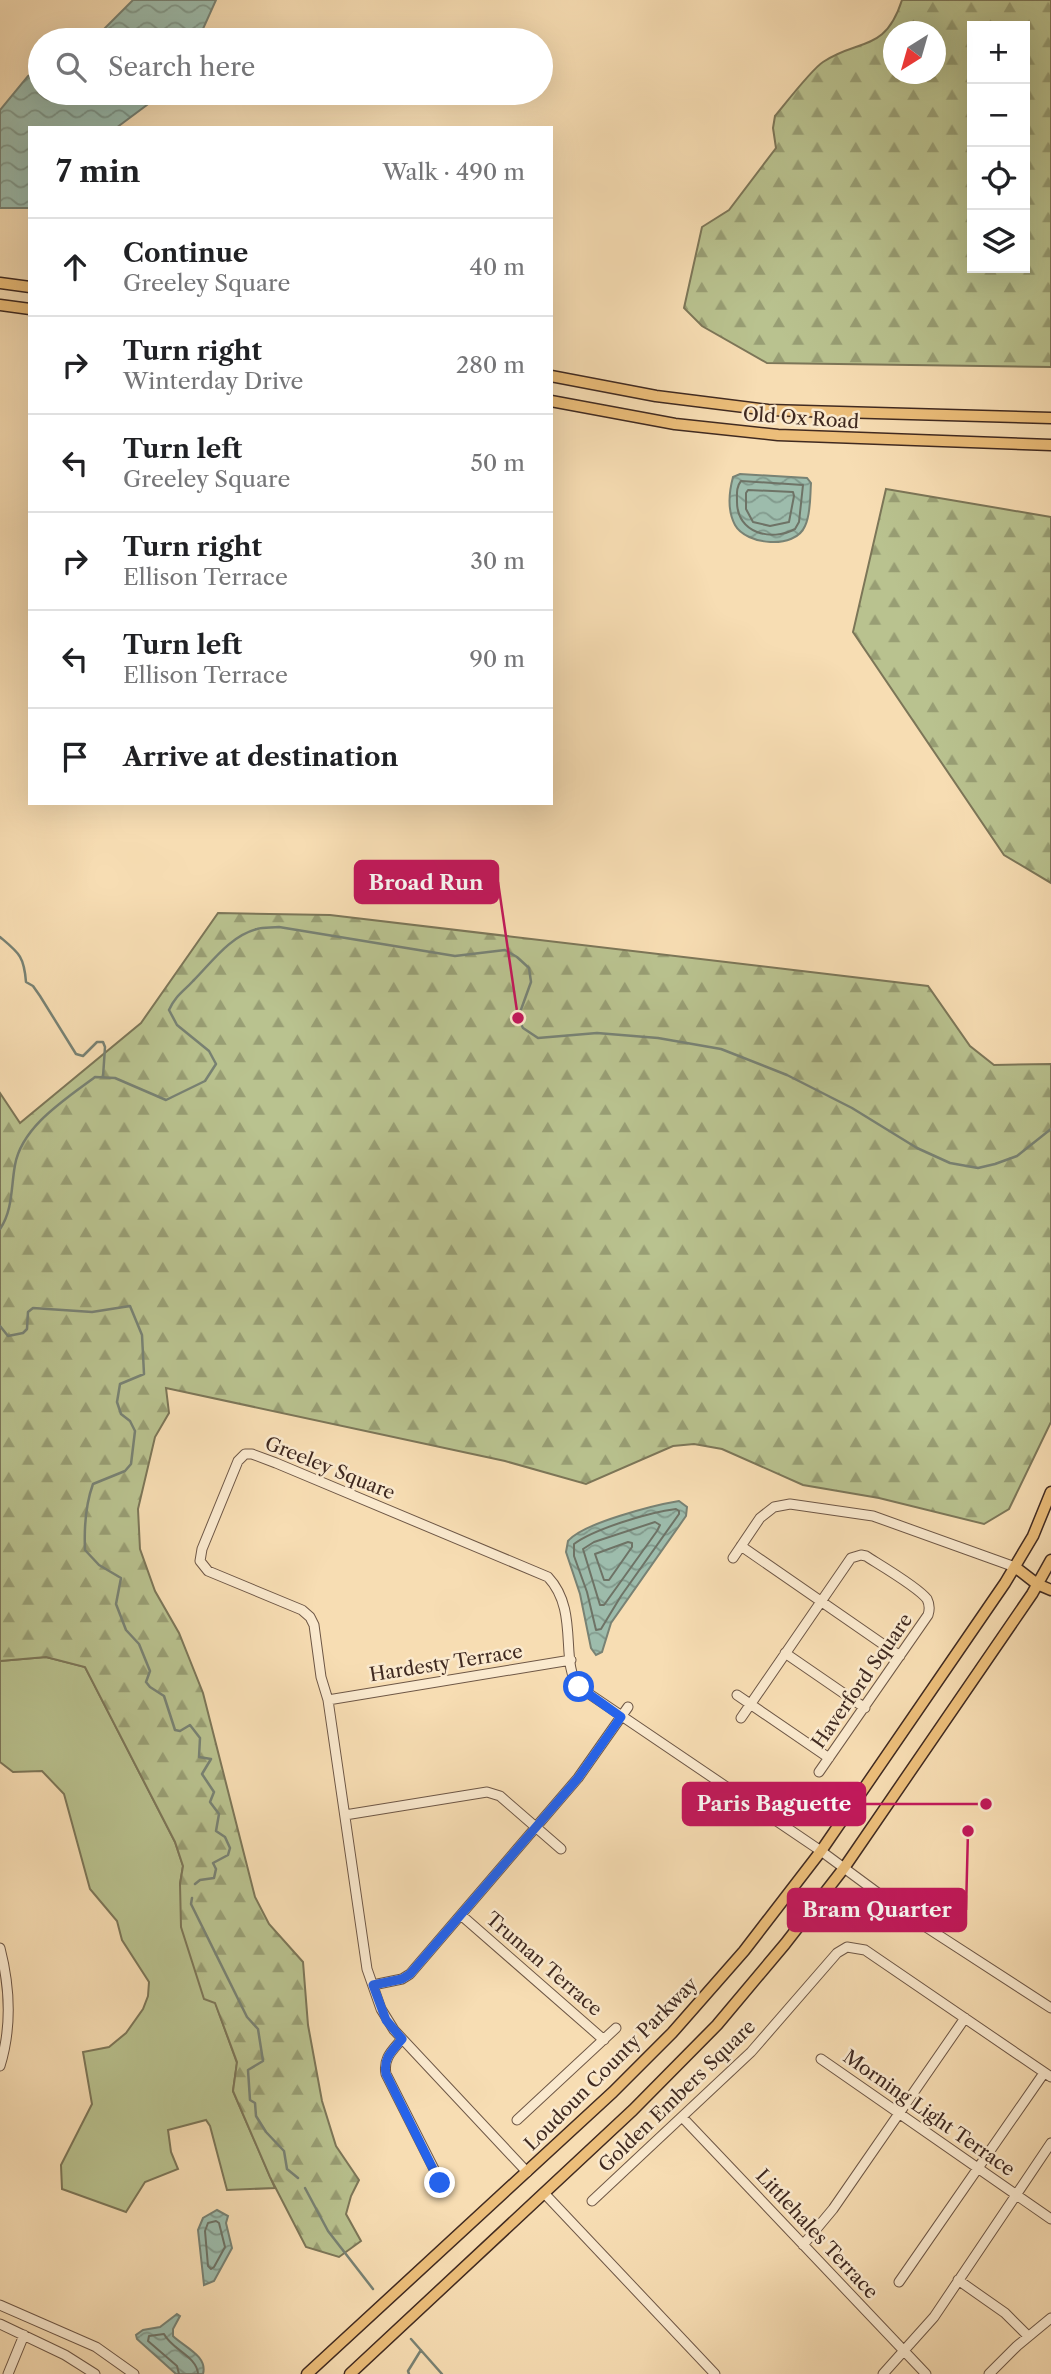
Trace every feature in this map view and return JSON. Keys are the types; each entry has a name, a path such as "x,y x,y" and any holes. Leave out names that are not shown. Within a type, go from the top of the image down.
{"main road":[{"path":"0,283 28,288"},
{"path":"0,305 28,309"},
{"name":"Old Ox Road","path":"553,376 668,398 768,410 1051,418"},
{"name":"Old Ox Road","path":"553,401 675,424 778,435 1051,445"},
{"name":"Loudoun County Parkway","path":"307,2374 613,2092 700,2003 774,1914 821,1851 1014,1567 1033,1536 1051,1492"},
{"path":"1014,1567 1049,1567"},
{"path":"1014,1567 1037,1584 1051,1590"},
{"path":"350,2374 633,2110 702,2041 785,1944 844,1868 1049,1567"}],"street":[{"name":"Greeley Square","path":"527,2172 386,2020 367,1969 328,1700 321,1677 314,1625 310,1617 302,1610 208,1571 200,1561 202,1549 238,1461 245,1454 276,1463 548,1577 555,1584 566,1612 570,1660 574,1681 579,1687 821,1851 909,1916 1051,2008"},
{"path":"733,1558 760,1518 775,1507 790,1504 873,1516 1014,1567"},
{"path":"741,1546 900,1656"},
{"name":"Haverford Square","path":"741,1718 848,1562 856,1556 866,1556 898,1577 925,1597 930,1609 819,1772"},
{"path":"785,1653 865,1708"},
{"name":"Hardesty Terrace","path":"328,1700 570,1660"},
{"path":"737,1695 830,1758"},
{"path":"373,1985 402,1979 410,1974 578,1778 628,1707"},
{"path":"345,1815 487,1792 500,1796 561,1849"},
{"name":"Truman Terrace","path":"461,1915 604,2040"},
{"name":"Golden Embers Square","path":"592,2202 751,2052 837,1952 847,1947 865,1950 1048,2075"},
{"path":"0,1948 8,1981 9,2016 0,2066"},
{"path":"803,2245 833,2209 965,2018"},
{"path":"517,2120 616,2028"},
{"path":"402,2039 387,2057 384,2065 386,2074 440,2183"},
{"name":"Morning Light Terrace","path":"821,2059 1051,2219"},
{"path":"899,2282 978,2168 1048,2075"},
{"name":"Littlehales Terrace","path":"683,2118 926,2374"},
{"path":"883,2374 934,2317 1051,2143"},
{"path":"544,2193 715,2374"},
{"path":"958,2280 1005,2313 1028,2336"},
{"path":"0,2305 96,2347 134,2374"},
{"path":"989,2374 1051,2318"},
{"path":"0,2324 24,2334 95,2374"},
{"path":"8,2374 24,2334"}],"green space":[{"path":"902,0 1051,0 1051,367 767,363 702,326 684,308 702,227 729,210 776,148 773,128 775,116 818,66 883,33 883,84 946,84 946,21 893,21"},
{"path":"886,489 1051,517 1051,883 1004,855 853,632"},
{"path":"218,913 330,915 928,986 970,1046 994,1065 1051,1064 1051,1422 1009,1509 984,1524 879,1498 803,1485 722,1449 694,1444 673,1446 586,1484 505,1461 166,1388 169,1413 155,1437 138,1509 140,1549 155,1591 179,1633 203,1693 255,1897 269,1924 303,1962 308,2025 322,2101 336,2146 359,2180 346,2214 361,2241 339,2257 306,2247 270,2177 233,2091 237,2062 215,2003 204,1999 181,1927 180,1884 183,1866 175,1842 85,1667 46,1657 0,1661 0,1093 20,1123 141,1023"},
{"path":"46,1657 85,1667 175,1842 183,1866 180,1884 215,2002 237,2063 233,2091 275,2188 227,2190 210,2126 206,2120 168,2130 171,2152 178,2169 145,2182 126,2212 62,2189 61,2165 92,2104 83,2052 109,2047 126,2033 143,2009 149,1982 122,1940 117,1921 90,1889 64,1794 42,1771 13,1772 0,1762 0,1661"}],"water":[{"path":"133,0 216,0 203,28 105,28"},
{"path":"28,76 28,105 147,105 119,126 28,126 28,208 0,208 0,110"},
{"path":"740,474 807,478 811,483 809,511 800,534 781,542 770,542 749,537 741,532 732,519 730,501 733,477"},
{"path":"679,1501 687,1507 686,1516 611,1623 602,1652 596,1655 591,1648 580,1594 566,1552 568,1541 576,1534 603,1521"},
{"path":"217,2210 228,2216 226,2223 232,2248 214,2281 204,2285 198,2230 203,2218"},
{"path":"177,2314 180,2316 173,2329 173,2336 199,2357 204,2368 203,2374 176,2374 137,2339 136,2335 143,2330 160,2327"}],"waterway":[{"path":"0,1229 9,1206 15,1165 26,1138 59,1104 95,1077 115,1078 166,1100 205,1081 216,1064 209,1051 177,1025 169,1010 180,994 214,958 238,937 262,928 279,927 455,956 505,950 529,968 531,982 518,1018 523,1028 538,1038 597,1033 658,1038 721,1049 787,1075 852,1108 917,1148 950,1163 978,1168 995,1164 1017,1156 1051,1129"},
{"path":"0,937 19,956 24,966 26,982 33,986 40,996 76,1054 83,1056 97,1042 103,1042 103,1077"},
{"path":"0,1326 8,1336 23,1333 27,1329 28,1312 33,1308 92,1312 130,1306 142,1335 144,1374 120,1384 117,1402 121,1414 130,1421 135,1431 131,1464 125,1471 93,1484 88,1500 85,1550 99,1565 121,1578 116,1604 126,1630 139,1644 150,1671 146,1682 164,1696 175,1730 180,1731 190,1725 200,1738 199,1757 211,1759 202,1774 214,1792 210,1802 219,1814 216,1831 225,1837 230,1848 228,1855 213,1863 216,1869 214,1878 200,1880 195,1884"},
{"path":"192,1898 191,1904 247,2017 258,2029 263,2061 248,2070 250,2100 255,2103 256,2116 266,2132 284,2151 287,2169 298,2178"},
{"path":"305,2188 328,2231 373,2289"},
{"path":"411,2339 442,2374"},
{"path":"409,2374 408,2371 421,2350"}],"place":[{"name":"Broad Run","path":"518,1018"},
{"name":"Paris Baguette","path":"986,1804"},
{"name":"Bram Quarter","path":"968,1831"}],"route":[{"path":"440,2183 386,2074 384,2065 387,2057 402,2039 386,2020 373,1985 392,1982 410,1974 578,1778 621,1717 579,1687"}]}
